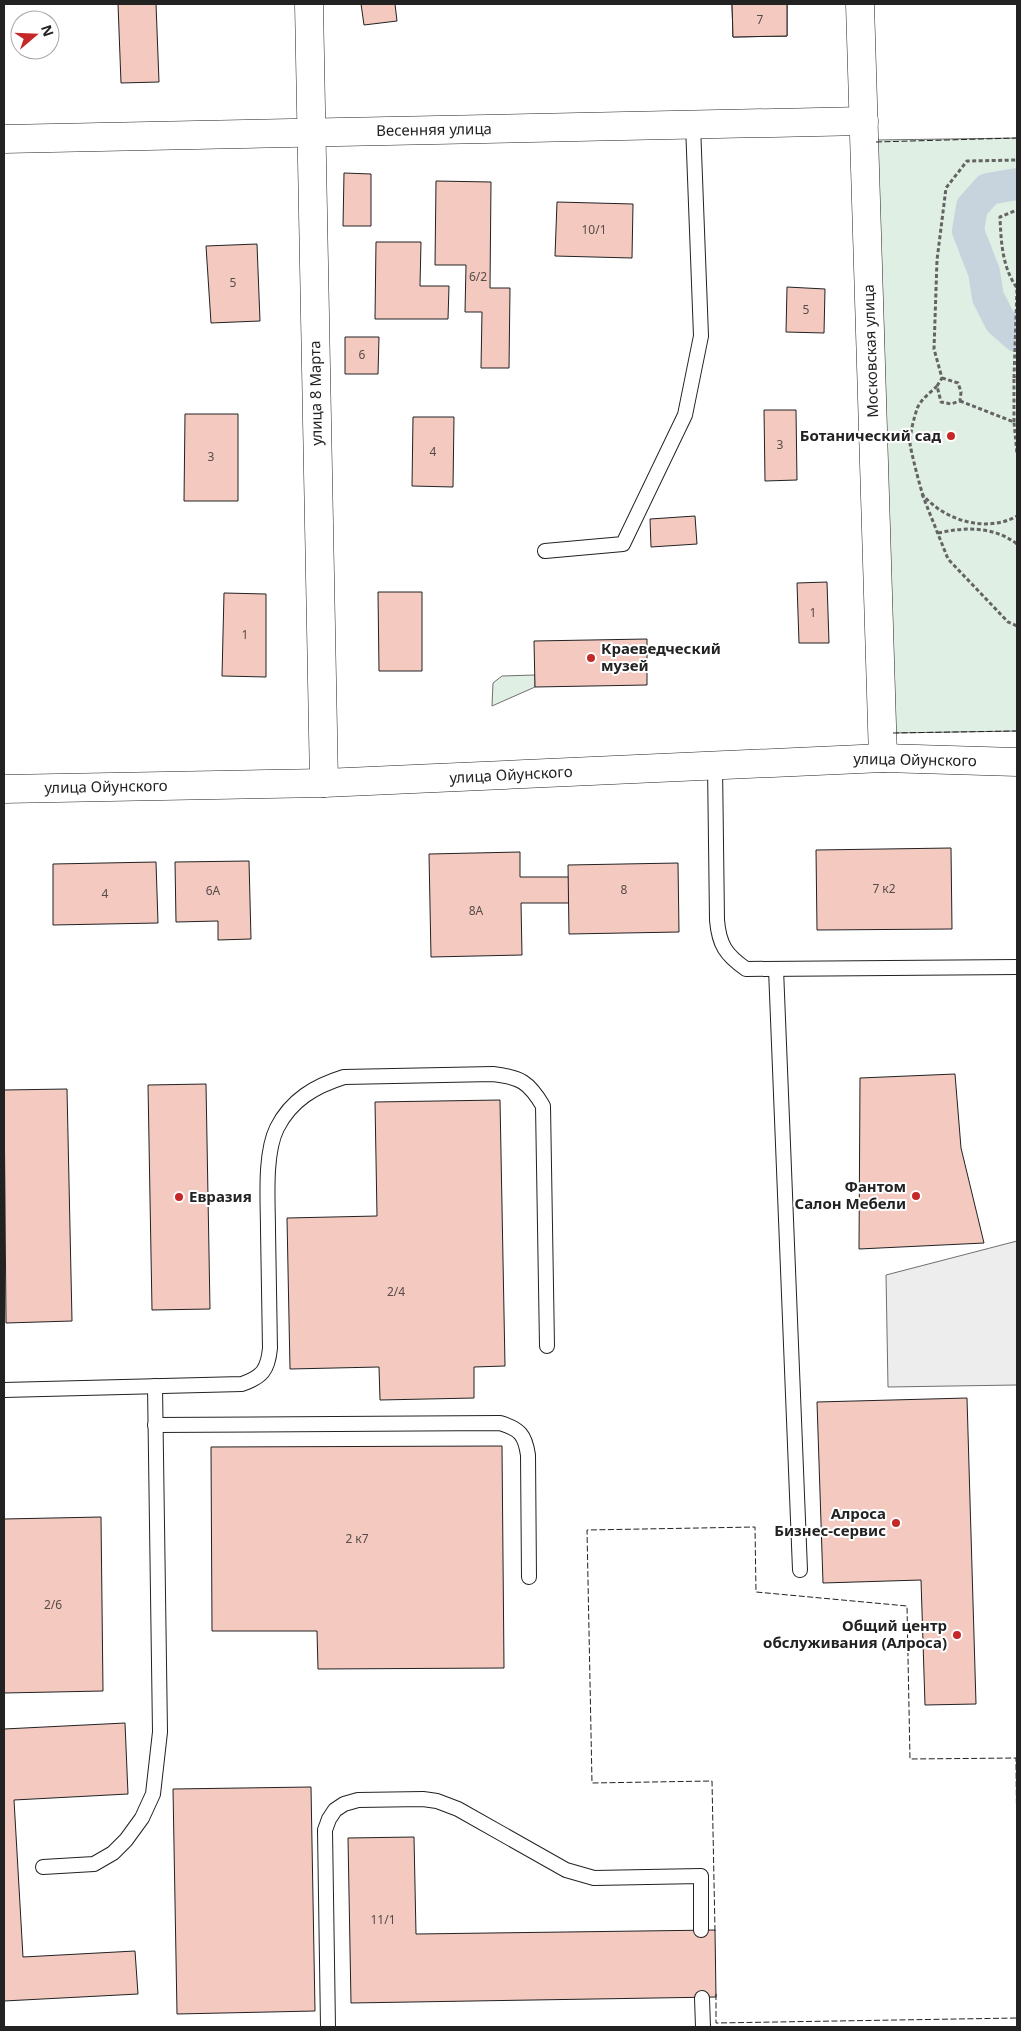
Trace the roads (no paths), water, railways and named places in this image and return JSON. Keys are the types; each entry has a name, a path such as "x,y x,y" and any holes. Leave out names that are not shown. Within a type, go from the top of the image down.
{"street":[{"name":"улица 8 Марта","path":"309,4 324,783"},
{"name":"Московская улица","path":"860,4 884,758"},
{"name":"Весенняя улица","path":"4,139 864,121"},
{"name":"улица Ойунского","path":"4,789 324,783 884,758 1017,762"}],"lane":[{"path":"545,551 623,544 685,415 701,336 693,125"},
{"path":"715,765 717,920 719,937 724,950 733,960 746,969 1017,966"},
{"path":"776,969 800,1570"},
{"path":"4,1390 242,1384 255,1380 263,1373 269,1362 270,1348 268,1167 276,1130 290,1108 306,1094 324,1083 344,1077 493,1074 512,1076 526,1083 536,1093 543,1106 547,1346"},
{"path":"43,1866 94,1864 113,1853 126,1840 142,1818 153,1794 160,1732 154,1386"},
{"path":"155,1425 500,1423 513,1427 521,1433 526,1442 528,1455 529,1577"},
{"path":"328,2027 325,1830 335,1810 344,1804 358,1800 423,1799 448,1804 566,1870 583,1876 594,1878 700,1876 701,1930"},
{"path":"702,1998 703,2027"}],"waterway":[{"path":"1017,184 988,189 972,207 968,231 984,272 988,297 1000,321 1017,336"}],"place":[{"name":"Ботанический сад","path":"951,436"},
{"name":"Краеведческий музей","path":"591,658"},
{"name":"Фантом Салон Мебели","path":"916,1196"},
{"name":"Евразия","path":"179,1197"},
{"name":"Алроса Бизнес-сервис","path":"896,1523"},
{"name":"Общий центр обслуживания (Алроса)","path":"957,1635"}]}
